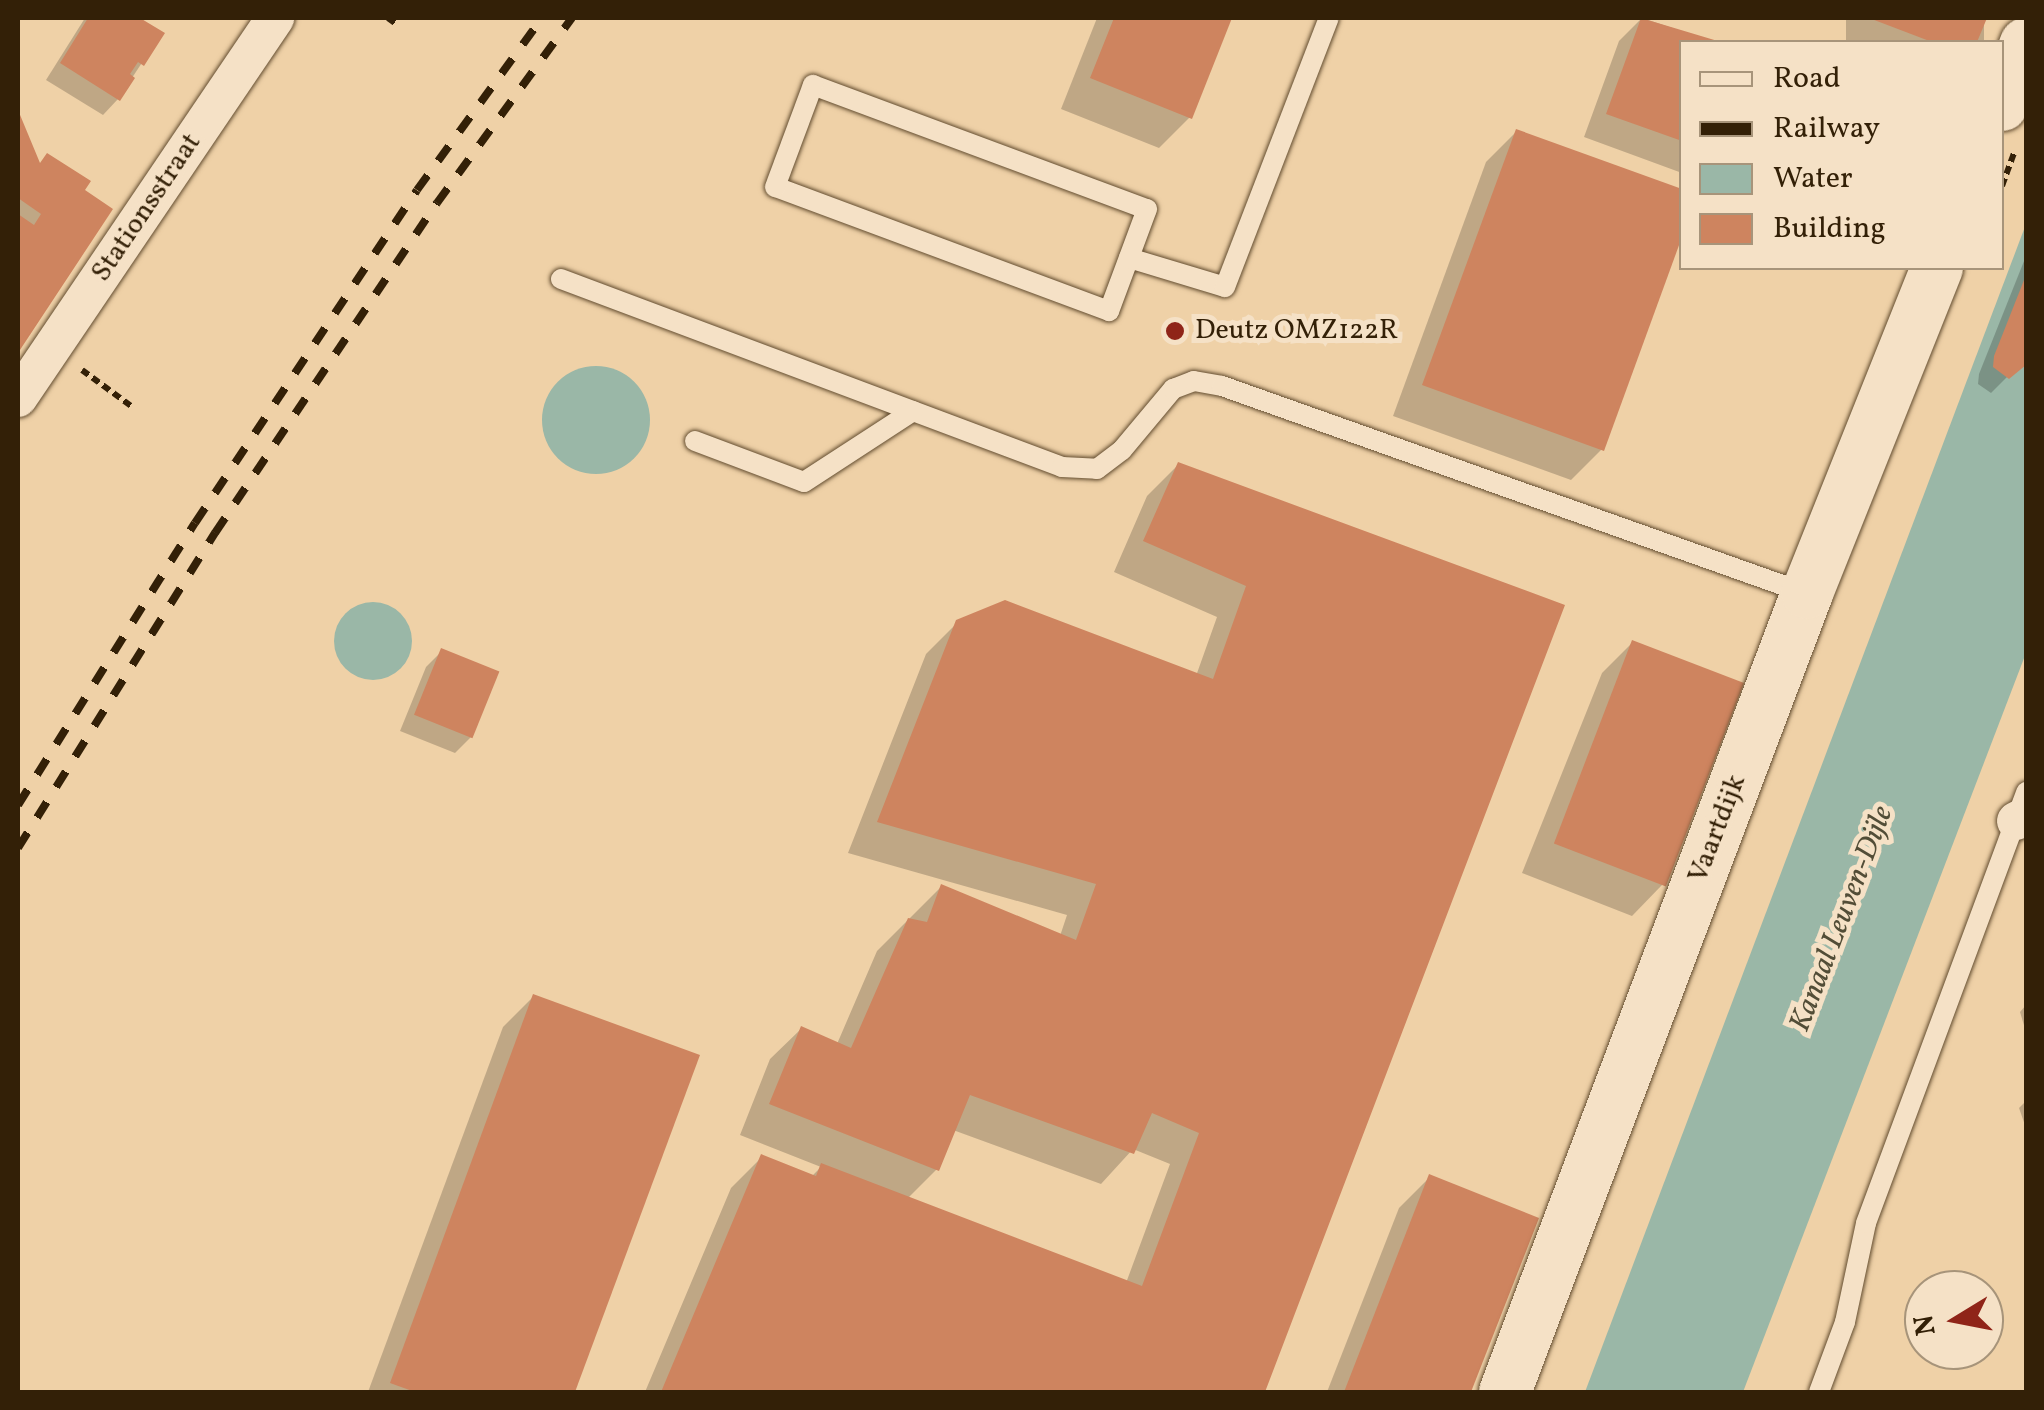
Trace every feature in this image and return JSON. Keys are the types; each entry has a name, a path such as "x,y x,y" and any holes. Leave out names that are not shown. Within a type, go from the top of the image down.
{"street":[{"name":"Stationsstraat","path":"18,398 275,18"},
{"path":"2004,101 2026,42"},
{"name":"Vaartdijk","path":"1505,1392 1807,593 1936,270"}],"lane":[{"path":"1129,258 1224,288 1328,18"},
{"path":"813,84 1147,208 1129,258 1109,311 775,187 813,84"},
{"path":"561,279 1062,467 1098,469 1122,450 1173,389 1194,381 1222,386 1807,593"},
{"path":"696,441 804,482 914,411"},
{"path":"1819,1392 1845,1322 1866,1223 2023,810"}],"path":[{"path":"52,348 134,408"}],"water":[{"name":"Kanaal Leuven-Dijle","path":"2026,224 2026,653 1743,1392 1585,1392"},
{"path":"596,366 617,370 634,382 646,399 650,420 646,441 634,458 617,470 596,474 575,470 558,458 546,441 542,420 546,399 558,382 575,370"},
{"path":"365,602 381,602 406,619 412,641 406,663 395,674 381,680 365,680 340,663 334,649 334,633 351,608"}],"building":[{"path":"88,18 140,18 165,33 144,66 138,62 130,74 135,78 120,101 60,63"},
{"path":"1114,18 1232,18 1192,119 1090,78"},
{"path":"1641,18 1714,40 1679,40 1679,140 1606,114"},
{"path":"1869,18 1987,18 1978,40 1927,40"},
{"path":"18,110 40,163 47,153 91,181 85,190 113,209 18,353 18,214 34,225 41,214 18,198"},
{"path":"1516,129 1679,188 1679,245 1604,451 1422,385"},
{"path":"2026,275 2026,365 2009,379 1993,367 1994,356"},
{"path":"1178,462 1565,605 1265,1392 661,1392 761,1154 816,1176 821,1163 1142,1286 1199,1133 1152,1113 1134,1154 970,1095 939,1171 769,1104 801,1026 851,1048 908,918 927,922 941,884 1076,940 1096,884 877,822 956,620 1005,600 1213,679 1246,586 1143,541"},
{"path":"1632,640 1744,683 1666,887 1554,844"},
{"path":"441,648 499,672 472,738 414,715"},
{"path":"533,994 700,1055 575,1392 415,1392 390,1383"},
{"path":"1429,1174 1539,1218 1471,1392 1344,1392"}],"railway":[{"path":"18,805 195,523 417,190 542,18"},
{"path":"18,848 215,533 437,203 572,18"}],"place":[{"name":"Deutz OMZ122R","path":"1175,331"}]}
